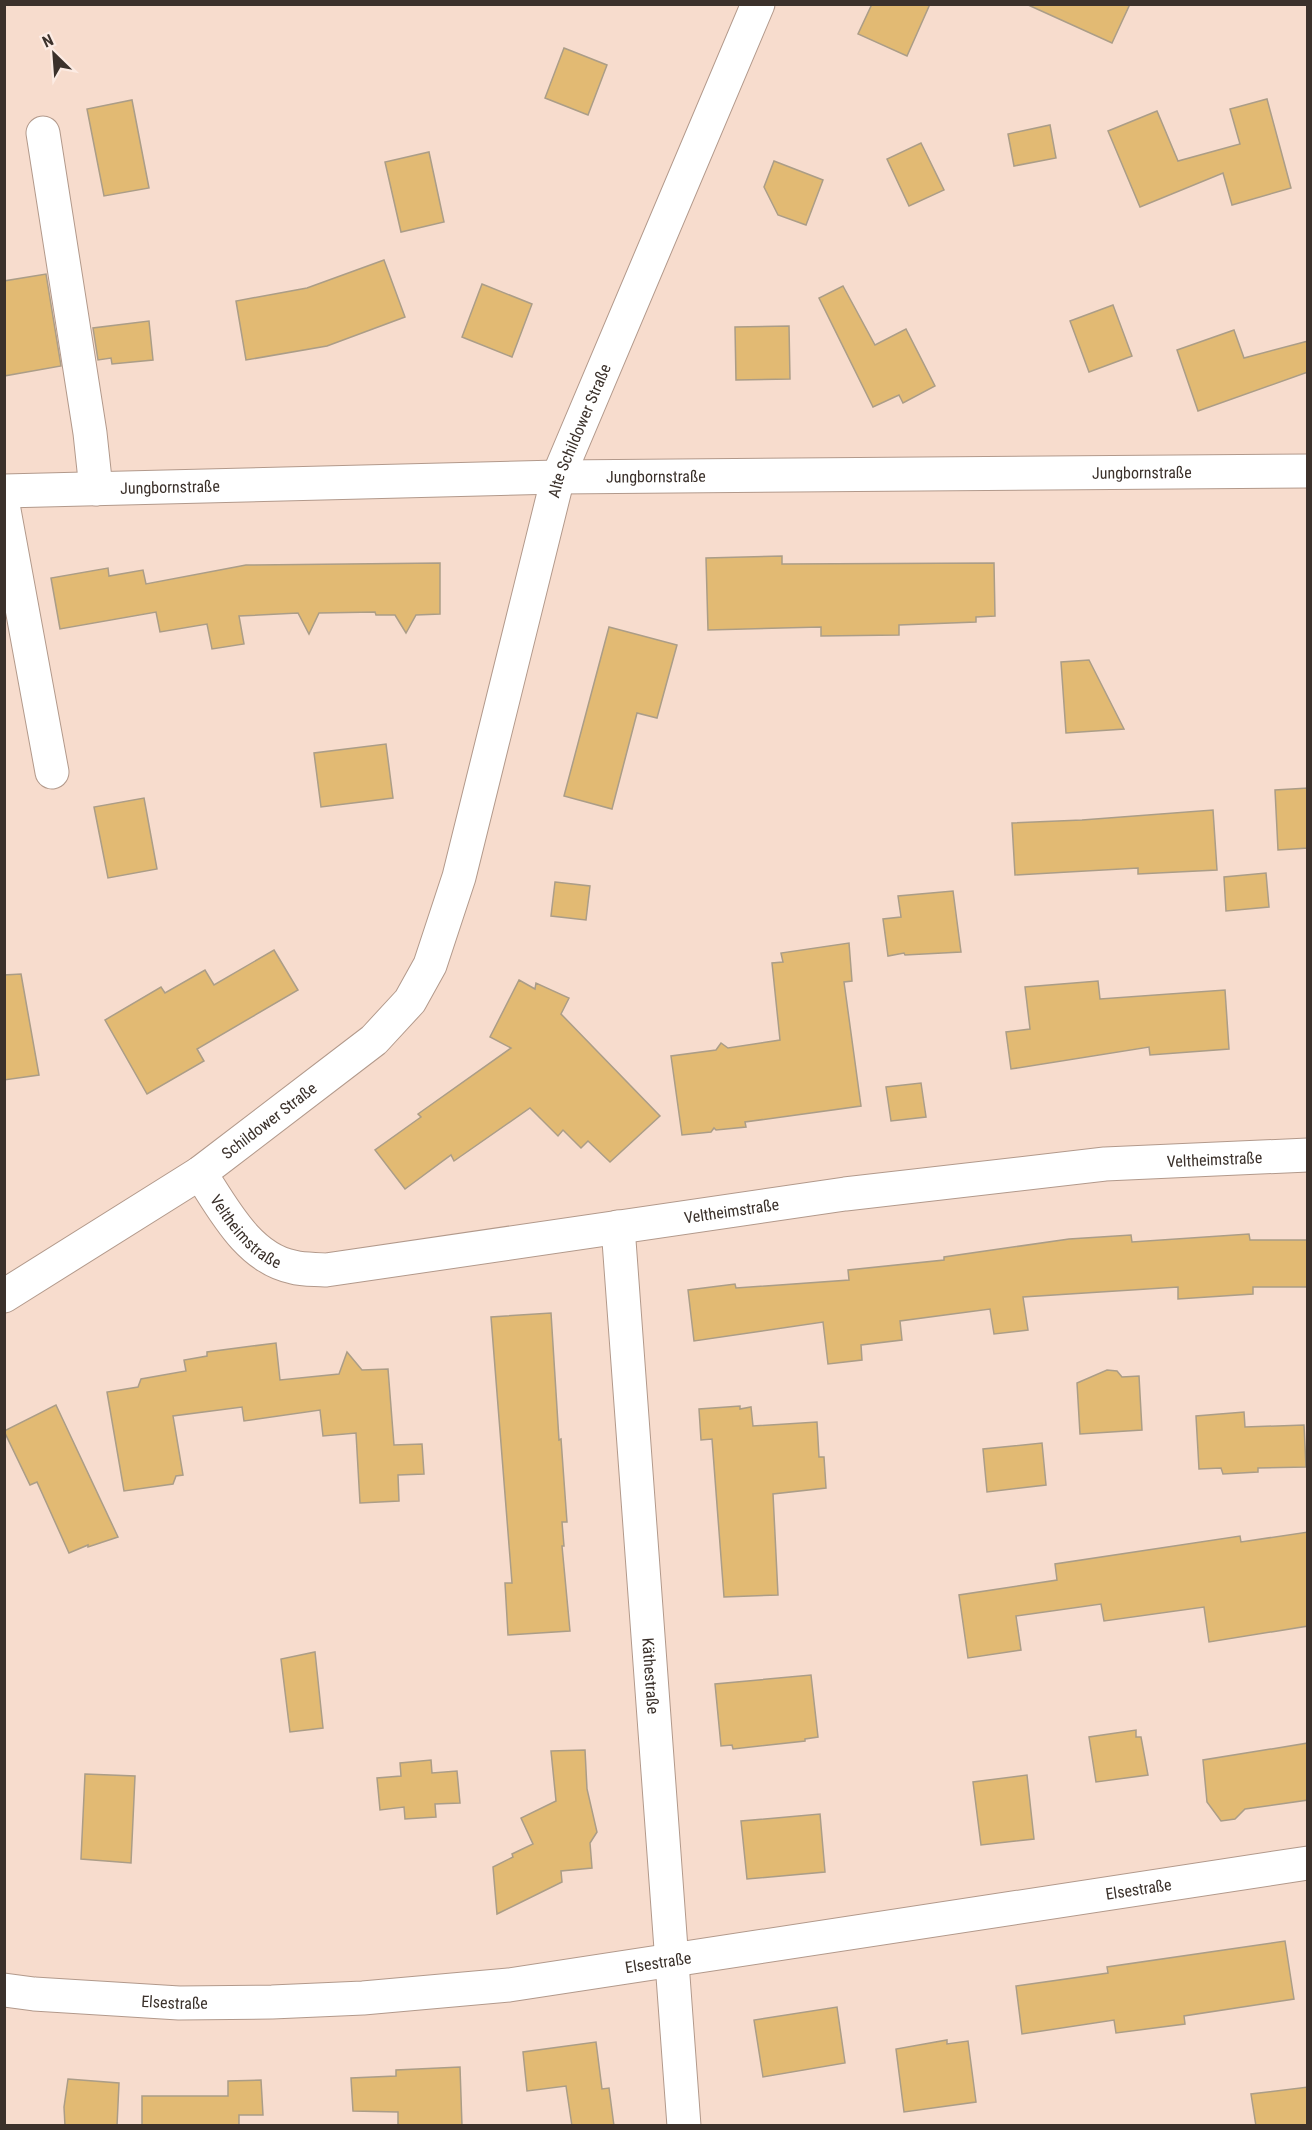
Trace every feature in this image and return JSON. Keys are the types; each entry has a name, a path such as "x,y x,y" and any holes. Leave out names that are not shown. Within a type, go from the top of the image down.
{"street":[{"name":"Alte Schildower Straße","path":"459,877 558,477 758,4"},
{"path":"43,133 90,433 96,489"},
{"name":"Jungbornstraße","path":"4,491 558,477 1308,471"},
{"path":"4,510 52,772"},
{"name":"Schildower Straße","path":"4,1296 200,1173 374,1040 410,1001 430,965 459,877"},
{"name":"Veltheimstraße","path":"200,1173 251,1244 269,1258 293,1267 326,1270 845,1194 1105,1164 1308,1155"},
{"name":"Käthestraße","path":"618,1227 684,2126"},
{"name":"Elsestraße","path":"4,1990 179,2003 363,1998 509,1985 1308,1863"}],"building":[{"path":"872,4 930,4 907,56 858,34"},
{"path":"1026,4 1130,4 1112,43"},
{"path":"564,48 607,65 588,115 545,98"},
{"path":"1267,99 1291,188 1232,205 1223,173 1140,207 1108,131 1157,111 1178,161 1240,144 1230,109"},
{"path":"132,100 149,188 104,196 87,109"},
{"path":"1050,125 1056,158 1014,166 1008,134"},
{"path":"921,143 944,190 909,206 887,159"},
{"path":"429,152 444,222 401,232 385,162"},
{"path":"774,161 823,180 806,225 778,215 764,187"},
{"path":"384,260 405,317 327,346 246,360 236,301 307,288"},
{"path":"46,274 61,366 4,376 4,281"},
{"path":"482,284 532,304 512,357 462,337"},
{"path":"843,286 875,345 906,329 935,386 903,403 899,395 873,407 819,298"},
{"path":"1113,305 1132,356 1089,372 1070,321"},
{"path":"149,321 153,360 112,364 111,358 98,360 93,328"},
{"path":"789,326 790,379 736,380 735,327"},
{"path":"1234,330 1244,358 1308,341 1308,372 1198,411 1177,350"},
{"path":"782,556 782,564 994,563 995,616 976,617 976,622 899,625 899,635 821,636 821,627 708,630 706,558"},
{"path":"440,563 440,614 416,615 406,633 395,615 376,615 375,612 319,613 309,634 298,613 239,616 244,644 212,649 207,624 160,632 156,612 60,629 51,578 108,568 109,576 143,570 146,584 246,565"},
{"path":"609,627 677,645 657,718 637,713 612,809 564,796"},
{"path":"1089,660 1124,729 1066,733 1061,662"},
{"path":"386,744 393,798 321,807 314,753"},
{"path":"1308,788 1308,848 1278,850 1275,790"},
{"path":"144,798 157,869 108,878 94,807"},
{"path":"1213,810 1217,870 1138,874 1138,868 1015,875 1012,823"},
{"path":"1266,873 1269,907 1226,911 1224,877"},
{"path":"555,882 590,886 586,920 551,916"},
{"path":"953,891 961,952 905,955 904,953 888,956 883,919 901,917 898,896"},
{"path":"849,943 852,981 844,982 861,1106 745,1122 746,1127 716,1130 714,1128 711,1132 682,1135 671,1056 716,1050 721,1043 728,1048 780,1040 772,963 783,962 781,953"},
{"path":"274,950 298,990 197,1049 204,1061 147,1094 105,1020 161,987 165,993 205,970 214,985"},
{"path":"21,974 39,1075 4,1080 4,975"},
{"path":"519,980 535,989 536,983 569,998 561,1014 660,1116 610,1162 588,1141 581,1148 563,1130 558,1136 530,1108 454,1161 451,1155 405,1189 375,1150 421,1117 418,1114 511,1048 490,1037"},
{"path":"1098,981 1100,999 1225,990 1229,1049 1150,1055 1149,1047 1011,1069 1006,1032 1030,1029 1025,987"},
{"path":"921,1083 926,1117 891,1121 886,1087"},
{"path":"1249,1234 1250,1240 1308,1240 1308,1287 1253,1287 1253,1294 1178,1299 1178,1287 1023,1297 1028,1330 994,1334 990,1309 900,1321 902,1340 861,1345 862,1360 828,1364 823,1322 694,1341 688,1290 735,1284 736,1288 849,1280 848,1270 944,1260 944,1257 1069,1239 1131,1235 1132,1242"},
{"path":"551,1313 567,1522 562,1522 564,1546 562,1546 570,1631 508,1635 505,1583 512,1583 491,1317"},
{"path":"276,1343 280,1380 339,1374 347,1352 362,1370 388,1369 394,1445 422,1444 424,1474 398,1475 399,1501 360,1503 356,1433 323,1436 320,1410 244,1421 242,1407 173,1416 183,1475 176,1476 173,1484 124,1491 107,1392 138,1387 141,1379 186,1371 184,1360 207,1356 207,1352"},
{"path":"1107,1370 1117,1371 1122,1377 1139,1376 1142,1430 1080,1434 1077,1383"},
{"path":"56,1405 118,1537 69,1553 37,1482 30,1485 4,1431"},
{"path":"740,1406 740,1409 751,1407 753,1426 817,1422 819,1457 824,1457 826,1488 773,1494 778,1595 724,1597 712,1439 701,1440 699,1409"},
{"path":"1244,1412 1245,1427 1304,1425 1306,1467 1258,1468 1258,1472 1223,1474 1221,1468 1199,1469 1196,1416"},
{"path":"1042,1443 1046,1485 987,1492 983,1449"},
{"path":"1308,1532 1308,1626 1209,1642 1204,1607 1104,1621 1101,1604 1016,1616 1021,1650 968,1658 959,1595 1057,1580 1055,1564 1240,1536 1241,1542"},
{"path":"315,1652 323,1728 290,1732 281,1659"},
{"path":"811,1675 818,1737 805,1739 805,1741 733,1749 732,1745 721,1746 715,1684"},
{"path":"1136,1730 1136,1737 1141,1737 1148,1775 1096,1782 1089,1737"},
{"path":"1308,1743 1308,1800 1245,1809 1235,1819 1221,1821 1207,1802 1203,1760"},
{"path":"585,1750 587,1789 597,1832 590,1843 592,1868 561,1871 562,1882 497,1914 493,1867 533,1844 521,1818 556,1801 551,1751"},
{"path":"431,1760 432,1773 457,1771 460,1803 435,1804 436,1817 405,1819 404,1807 380,1810 377,1778 401,1776 400,1763"},
{"path":"85,1774 135,1776 131,1863 81,1859"},
{"path":"1027,1775 1034,1839 981,1845 973,1782"},
{"path":"820,1814 825,1872 747,1879 741,1821"},
{"path":"1285,1941 1294,1999 1184,2016 1185,2024 1116,2033 1114,2020 1022,2034 1016,1986 1108,1973 1107,1967"},
{"path":"837,2007 845,2063 763,2077 754,2020"},
{"path":"947,2040 947,2044 968,2041 976,2102 904,2112 896,2049"},
{"path":"596,2042 602,2089 609,2088 614,2126 572,2126 566,2086 527,2091 523,2052"},
{"path":"460,2067 462,2126 398,2126 398,2112 353,2111 351,2078 396,2076 396,2070"},
{"path":"68,2079 119,2083 117,2126 65,2126 64,2107"},
{"path":"261,2080 263,2115 239,2115 239,2126 142,2126 142,2096 228,2096 228,2081"},
{"path":"1308,2087 1308,2126 1256,2126 1251,2094"}]}
